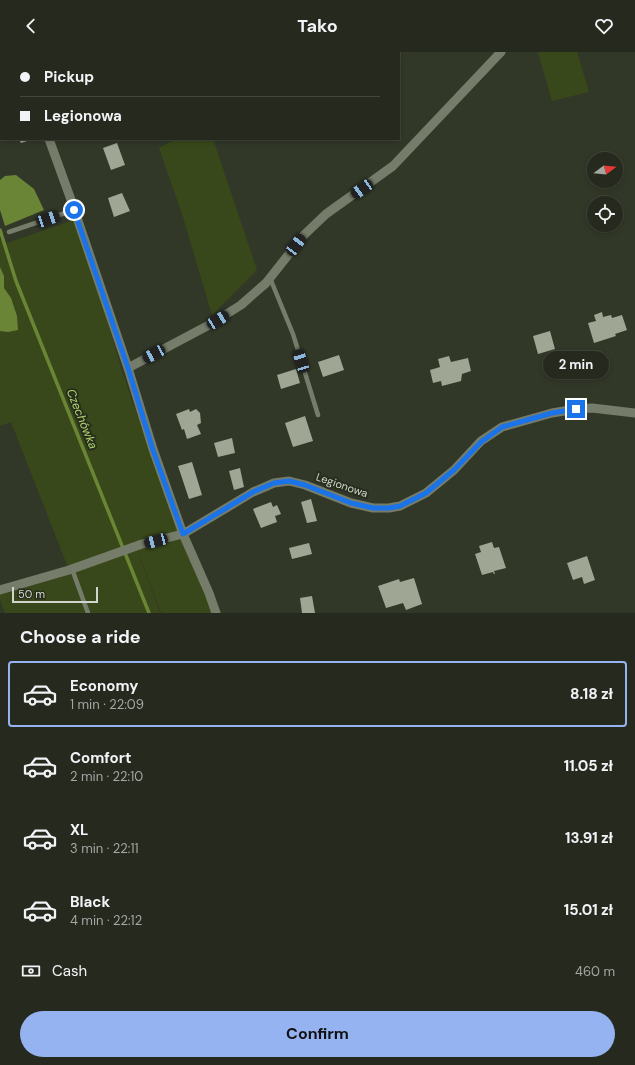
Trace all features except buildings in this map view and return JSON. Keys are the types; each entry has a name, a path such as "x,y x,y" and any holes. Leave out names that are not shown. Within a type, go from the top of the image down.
{"street":[{"path":"128,368 227,315 241,305 270,278 304,235 326,214 393,166 501,52"},
{"path":"49,140 128,368 153,450 183,534 209,593 216,613"},
{"name":"Legionowa","path":"0,590 72,569 142,544 183,534 253,492 274,483 289,481 305,485 351,503 373,508 400,506 426,493 454,470 481,442 502,427 552,413 576,409 592,408 635,413"}],"lane":[{"path":"9,232 74,210"},
{"path":"270,278 293,334 318,416"},
{"path":"72,569 88,613"}],"shaded area":[{"path":"538,52 577,52 589,92 552,101"},
{"path":"175,140 213,140 257,270 212,315 183,217 159,148"},
{"path":"16,175 34,189 44,210 5,226 0,210 0,180 5,176"},
{"path":"77,219 123,374 180,537 212,613 161,613 130,530 160,613 5,613 0,600 0,590 69,570 11,422 0,426 0,239 4,244"},
{"path":"0,267 4,276 4,288 11,298 17,316 18,330 8,332 0,331"}],"waterway":[{"name":"Czechówka","path":"0,230 16,281 149,613"}],"route":[{"path":"74,210 128,368 153,450 183,534 253,492 274,483 289,481 305,485 351,503 373,508 400,506 426,493 454,470 481,442 502,427 552,413 576,409"}]}
